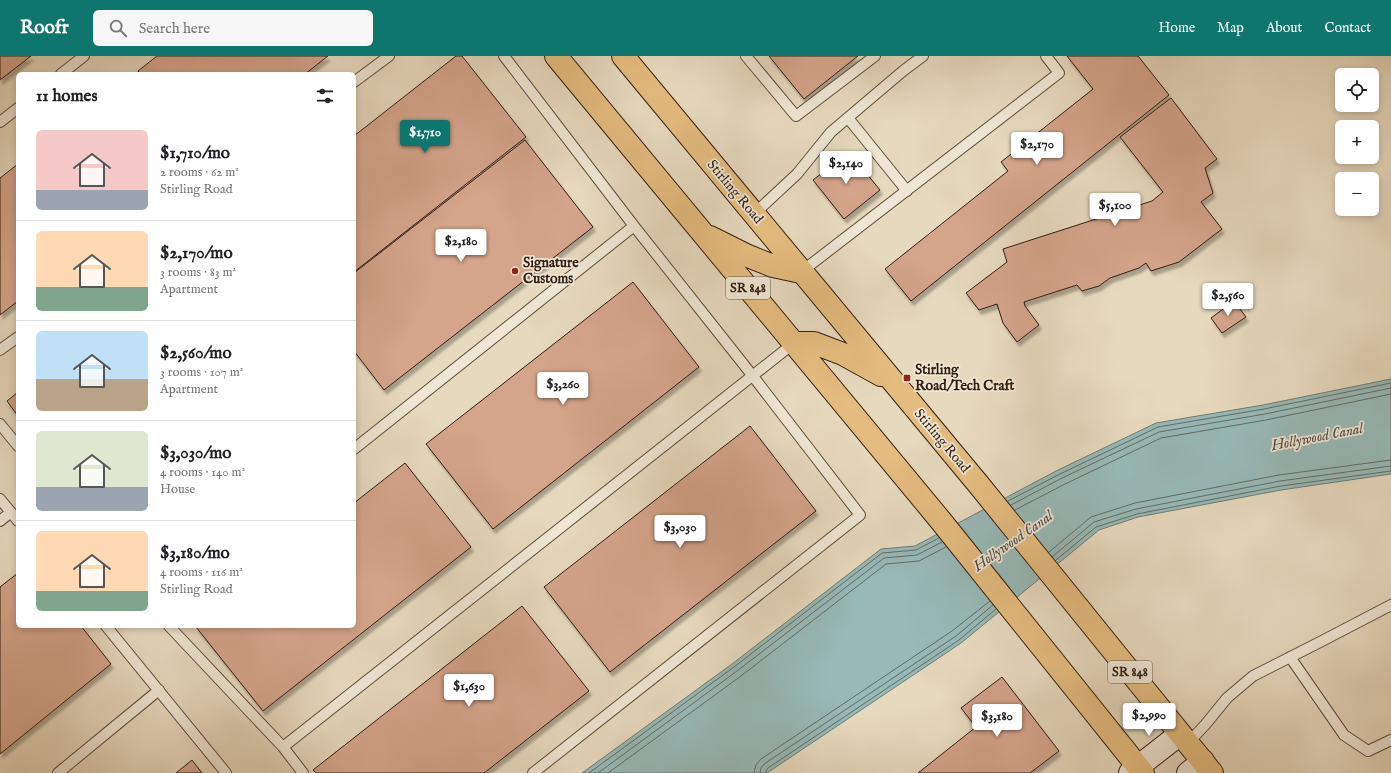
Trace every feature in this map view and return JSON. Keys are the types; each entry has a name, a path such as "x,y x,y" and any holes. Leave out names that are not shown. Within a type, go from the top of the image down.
{"main road":[{"name":"SR 848","path":"556,56 1016,613 1137,771"},
{"name":"Stirling Road","path":"628,58 801,272 979,485 1184,738 1201,769"},
{"path":"702,232 748,256 773,266 801,272"},
{"path":"794,343 814,343 843,354 892,381"}],"street":[{"path":"1137,771 1184,738"}],"lane":[{"path":"64,72 84,56"},
{"path":"356,81 389,56"},
{"path":"504,56 634,226 860,515 533,773"},
{"path":"746,56 796,116 875,56"},
{"path":"754,214 797,174 831,132 923,56"},
{"path":"801,272 1059,74 1046,56"},
{"path":"0,122 16,110"},
{"path":"848,118 907,191"},
{"path":"356,446 634,226"},
{"path":"0,350 16,338"},
{"path":"283,747 794,343"},
{"path":"0,424 16,444"},
{"path":"0,499 16,518"},
{"path":"0,521 11,512"},
{"path":"1184,738 1205,725 1227,698 1253,676 1391,605"},
{"path":"108,628 226,773"},
{"path":"171,628 283,747 303,773"},
{"path":"1290,657 1344,734 1368,751 1391,740"},
{"path":"58,773 159,690"}],"water":[{"name":"Hollywood Canal","path":"1391,379 1391,474 1281,490 1138,517 1099,530 961,643 767,773 582,773 732,664 881,549 915,546 1056,471 1156,423 1263,405"}],"building":[{"path":"0,56 31,56 0,80"},
{"path":"157,56 328,56 308,72 138,71"},
{"path":"456,56 462,56 526,137 356,270 356,134"},
{"path":"769,56 858,56 804,99"},
{"path":"1067,56 1138,56 1169,95 911,301 885,269 1008,171 1001,162 1093,89"},
{"path":"1171,98 1217,159 1205,168 1213,193 1201,202 1222,229 1179,262 1151,271 1146,263 1139,268 1110,278 1099,286 1082,291 1077,285 1024,302 1025,306 1039,325 1017,342 1003,323 997,304 979,310 966,293 1007,262 1003,249 1152,201 1163,192 1120,137"},
{"path":"525,140 593,227 384,390 356,354 356,271"},
{"path":"849,152 880,190 844,219 813,180"},
{"path":"16,166 16,303 0,315 0,178"},
{"path":"633,282 699,367 493,529 426,444"},
{"path":"1234,301 1246,317 1222,333 1211,318"},
{"path":"16,394 16,413 7,401"},
{"path":"750,426 816,511 610,672 544,587"},
{"path":"405,463 471,547 263,711 197,628 356,628 356,501"},
{"path":"16,575 16,628 83,628 111,664 0,754 0,587"},
{"path":"522,606 589,691 484,773 316,773 313,770"},
{"path":"1002,677 1059,751 1030,773 918,773 976,727 961,708"},
{"path":"192,760 202,773 176,773"}],"place":[{"name":"Signature Customs","path":"515,271"},
{"name":"Stirling Road/Tech Craft","path":"907,378"}]}
